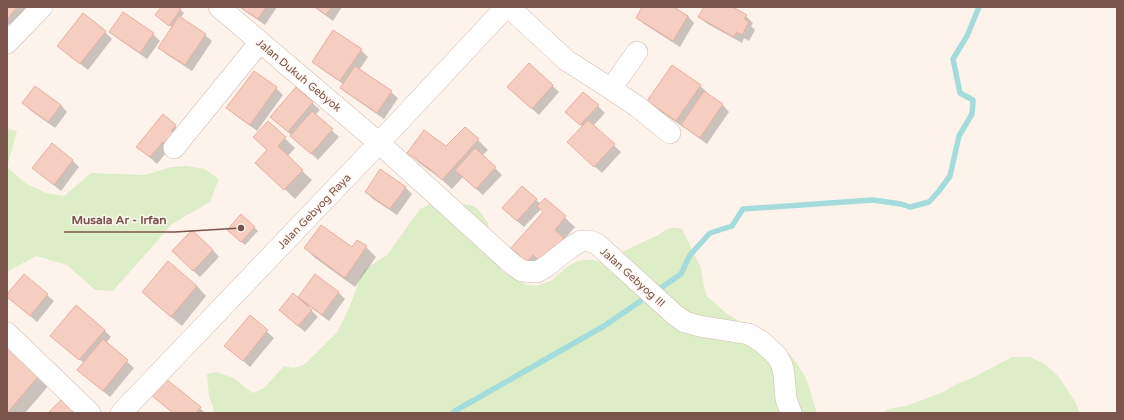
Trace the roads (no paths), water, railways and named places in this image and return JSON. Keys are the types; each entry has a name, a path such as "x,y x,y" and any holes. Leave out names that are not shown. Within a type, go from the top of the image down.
{"street":[{"path":"7,43 42,7"},
{"name":"Jalan Dukuh Gebyok","path":"219,7 379,143"},
{"name":"Jalan Gebyog Raya","path":"121,413 379,143 506,7"},
{"path":"509,7 566,60 611,89 670,133"},
{"path":"174,148 260,42"},
{"path":"611,89 637,52"},
{"name":"Jalan Gebyog III","path":"379,143 512,264 522,271 536,272 547,266 581,241 590,240 597,244 675,315 686,322 699,326 748,334 762,342 777,356 782,365 786,399 790,413"},
{"path":"7,333 90,413"}],"waterway":[{"path":"655,292 681,274 690,255 710,233 732,226 743,209 873,200 901,204 910,207 929,202 950,176 959,136 972,114 973,100 960,93 953,59 967,36 979,7"},
{"path":"453,413 604,326 648,296"}],"place":[{"name":"Musala Ar - Irfan","path":"241,228"}]}
